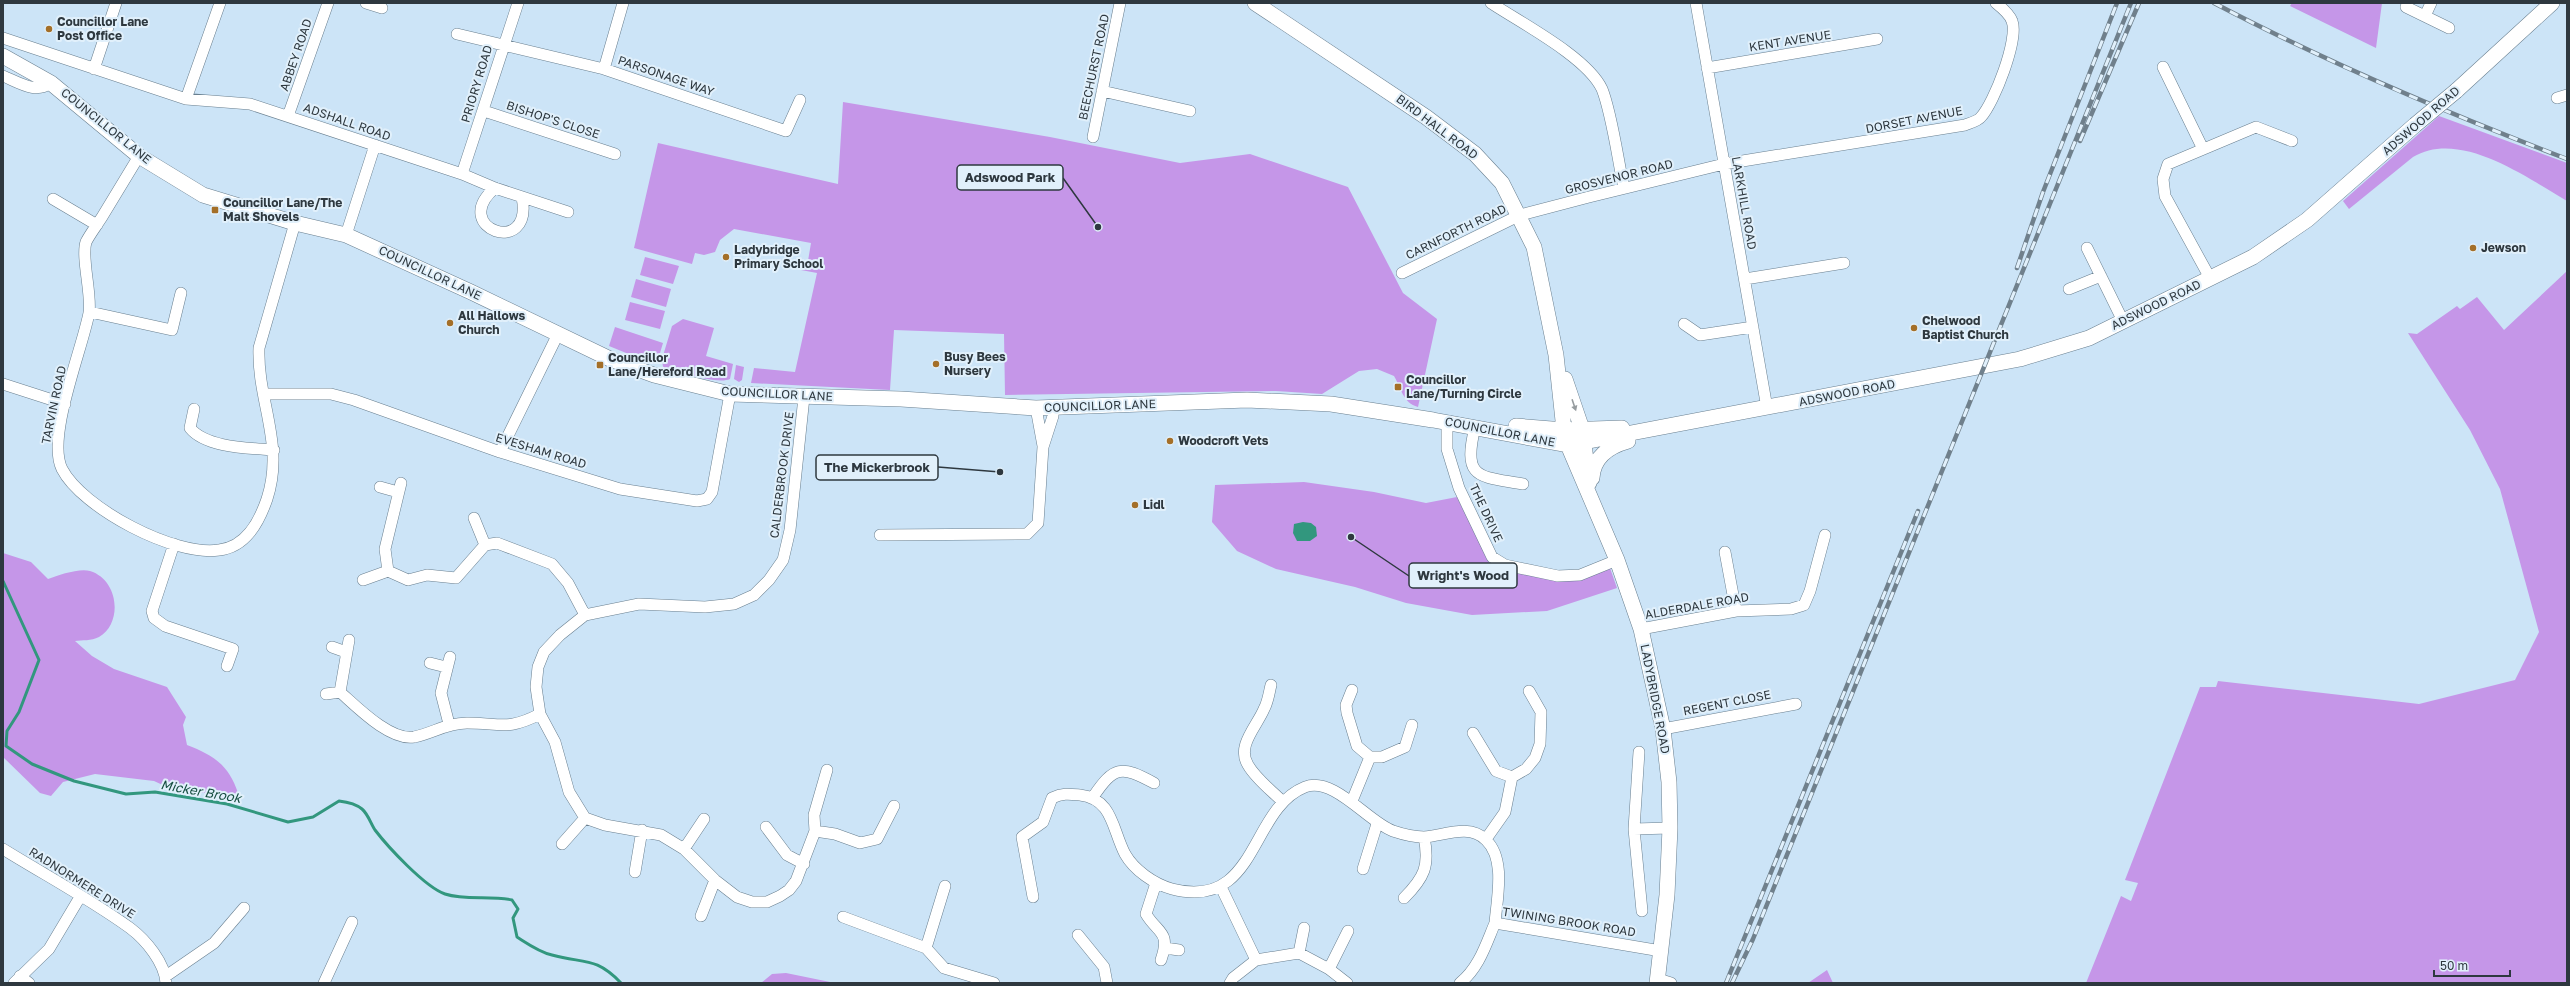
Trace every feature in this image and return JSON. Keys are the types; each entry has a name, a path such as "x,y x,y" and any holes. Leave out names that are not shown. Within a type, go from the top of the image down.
{"street":[{"path":"94,69 116,3"},
{"path":"3,38 17,44 186,99 220,3"},
{"name":"ABBEY ROAD","path":"288,116 328,3"},
{"path":"366,3 382,8"},
{"name":"PRIORY ROAD","path":"462,174 484,111 502,47 518,3"},
{"path":"604,69 623,3"},
{"name":"BEECHURST ROAD","path":"1093,137 1120,3"},
{"name":"BIRD HALL ROAD","path":"1255,3 1426,117 1475,154 1502,183 1520,215 1534,247 1556,355 1564,430"},
{"path":"1491,3 1572,56 1588,69 1602,89 1624,188"},
{"name":"LARKHILL ROAD","path":"1696,3 1767,408"},
{"name":"DORSET AVENUE","path":"1724,164 1901,137 1965,125 1980,118 1988,109 2010,52 2014,34 2012,21 1996,3"},
{"path":"2425,16 2431,3"},
{"name":"ADSWOOD ROAD","path":"1564,430 1584,436 1673,427 2020,360 2089,338 2253,257 2299,226 2355,180 2415,125 2456,91 2552,3"},
{"path":"2406,7 2449,28"},
{"name":"PARSONAGE WAY","path":"457,34 502,47 604,69 786,131 800,100"},
{"name":"KENT AVENUE","path":"1707,68 1877,39"},
{"name":"COUNCILLOR LANE","path":"17,44 6,57 51,83 139,156 189,188 214,200 295,223 346,235 639,370 730,394 901,399 1036,408 1247,400 1331,404 1448,422 1568,445"},
{"path":"2163,67 2203,149"},
{"name":"COUNCILLOR LANE","path":"3,76 34,89 44,88 51,83"},
{"path":"1102,91 1190,111"},
{"name":"ADSHALL ROAD","path":"186,99 250,104 462,174 495,188 568,212"},
{"name":"BISHOP'S CLOSE","path":"484,111 615,154"},
{"path":"2210,278 2165,196 2163,179 2168,164 2256,127 2292,141"},
{"path":"346,235 375,145"},
{"name":"TARVIN ROAD","path":"139,156 86,244 90,312 66,404 57,450 62,469 75,488 120,519 144,533 174,544 202,551 220,550 238,543 253,531 273,478 274,450 265,394 258,365 259,348 295,223"},
{"name":"GROSVENOR ROAD","path":"1520,215 1724,164"},
{"path":"495,188 486,195 482,210 483,223 493,232 505,233 516,228 521,221 525,208 522,197"},
{"path":"53,199 97,225"},
{"name":"CARNFORTH ROAD","path":"1402,273 1520,215"},
{"path":"2087,248 2123,321"},
{"path":"1745,279 1844,263"},
{"path":"2069,289 2101,276"},
{"path":"90,312 172,330 181,293"},
{"path":"1684,324 1700,335 1753,327"},
{"path":"500,452 558,334"},
{"name":"BIRD HALL ROAD","path":"1556,355 1584,436"},
{"path":"3,384 66,404"},
{"name":"EVESHAM ROAD","path":"265,394 331,394 354,400 500,452 620,489 702,501 707,500 712,492 730,394"},
{"name":"CALDERBROOK DRIVE","path":"585,818 569,792 555,742 540,714 536,687 538,667 544,652 560,635 585,615 639,604 705,607 734,604 754,595 769,580 783,560 790,530 804,397"},
{"path":"880,535 1027,534 1038,523 1043,447 1036,408"},
{"path":"1043,447 1053,416 1053,408"},
{"path":"194,409 190,428 195,434 231,447 274,450"},
{"name":"COUNCILLOR LANE","path":"1433,420 1564,430"},
{"name":"THE DRIVE","path":"1448,422 1447,449 1459,488 1492,557 1505,565 1558,576 1580,575 1617,560"},
{"path":"1475,427 1471,460 1476,472 1482,477 1523,484"},
{"name":"ADSWOOD ROAD","path":"1590,496 1592,472 1596,461 1604,453 1618,444 1673,427"},
{"name":"LADYBRIDGE ROAD","path":"1564,430 1568,445 1617,560 1641,629 1663,729 1669,782 1670,828 1667,894 1661,950 1662,982"},
{"name":"ADSWOOD ROAD","path":"1568,445 1584,436"},
{"name":"LADYBRIDGE ROAD","path":"1584,436 1590,496"},
{"path":"380,487 400,487 385,549 388,571"},
{"path":"474,518 485,546"},
{"name":"ALDERDALE ROAD","path":"1641,629 1736,611 1791,609 1804,605 1810,591 1825,535"},
{"path":"363,580 388,571 408,580 427,575 459,582 485,546 497,543 552,564 568,583 585,615"},
{"path":"174,544 152,611 154,618 165,626 233,649 227,666"},
{"path":"1725,552 1736,611"},
{"path":"340,692 349,640"},
{"path":"332,647 346,652"},
{"path":"430,662 448,662 441,693 448,724"},
{"path":"1272,685 1265,707 1247,738 1245,751 1247,764 1253,773 1282,801"},
{"path":"1352,690 1346,705 1347,713 1358,746 1370,757 1382,757 1405,748 1412,725"},
{"path":"1486,839 1505,812 1512,777 1526,769 1534,758 1540,744 1542,729 1540,712 1529,691"},
{"path":"340,692 373,722 392,731 412,737 431,732 448,724 520,724 540,714"},
{"path":"326,694 340,692"},
{"name":"REGENT CLOSE","path":"1663,729 1796,704"},
{"path":"1473,733 1496,771 1512,777"},
{"path":"1639,752 1634,829 1642,911"},
{"path":"1352,801 1370,757"},
{"path":"562,844 585,818 605,825 642,830 661,835 684,849 715,880 737,897 752,902 767,902 789,890 804,864 815,831 814,815 826,770"},
{"path":"1093,797 1107,777 1117,772 1132,771 1154,783"},
{"path":"1034,897 1022,837 1043,822 1052,798 1063,793 1093,797 1108,811 1125,854 1136,868 1156,883 1179,890 1198,891 1222,887 1241,868 1282,801 1306,787 1320,787 1352,801 1377,824 1394,831 1424,837 1454,831 1473,833 1486,839 1493,851 1499,874 1494,923"},
{"path":"815,831 835,834 860,843 877,839 894,806"},
{"path":"684,849 704,819"},
{"path":"1363,869 1377,824"},
{"path":"766,827 786,855 804,864"},
{"path":"1634,829 1670,828"},
{"path":"635,872 642,830"},
{"path":"1404,898 1420,882 1425,867 1427,854 1424,837"},
{"name":"RADNORMERE DRIVE","path":"3,849 131,929 152,951 166,980"},
{"path":"701,916 715,880"},
{"path":"1156,883 1146,914 1163,933 1165,948 1161,960"},
{"path":"926,948 945,886"},
{"path":"1222,887 1256,960"},
{"path":"29,983 17,979 48,949 80,896"},
{"path":"166,980 214,943 244,908"},
{"path":"843,917 926,948 944,968 994,983"},
{"path":"324,983 352,922"},
{"name":"TWINING BROOK ROAD","path":"1460,983 1468,977 1479,960 1494,923 1661,950"},
{"path":"1299,954 1304,928"},
{"path":"1329,969 1348,931"},
{"path":"1078,934 1104,967 1107,983"},
{"path":"1165,948 1179,950"},
{"path":"1230,983 1233,978 1256,960 1299,954 1329,969 1348,983"}],"shaded area":[{"path":"2292,3 2382,3 2376,48 2290,6"},
{"path":"843,102 1050,137 1180,163 1250,154 1348,187 1403,293 1437,319 1418,407 1406,399 1394,376 1377,369 1359,371 1322,394 1276,391 1005,395 1004,334 894,330 890,390 751,383 754,368 795,372 817,273 801,270 808,261 811,243 734,229 720,240 715,252 704,255 695,253 692,264 634,248 658,143 838,184"},
{"path":"2439,116 2567,163 2567,201 2513,169 2472,152 2451,149 2431,150 2413,157 2349,209 2343,201"},
{"path":"645,257 679,266 673,284 640,275"},
{"path":"2567,271 2567,983 2086,983 2121,896 2131,901 2138,883 2125,880 2200,687 2216,687 2218,681 2419,704 2515,680 2539,632 2500,489 2470,430 2408,333 2417,334 2457,306 2460,309 2477,297 2504,330"},
{"path":"636,279 671,289 666,307 631,297"},
{"path":"630,302 665,311 660,329 625,320"},
{"path":"683,319 714,328 706,356 733,364 730,379 707,379 663,367 662,359 672,326"},
{"path":"615,327 663,343 657,363 653,364 609,346"},
{"path":"736,365 744,367 742,380 739,382 734,379"},
{"path":"1304,482 1374,492 1426,503 1457,497 1489,562 1505,570 1560,580 1610,568 1617,588 1547,611 1472,615 1406,603 1355,587 1276,569 1237,551 1212,522 1215,485"},
{"path":"1303,522 1311,523 1316,527 1317,536 1310,541 1297,541 1293,533 1294,524"},
{"path":"3,553 31,562 48,579 69,572 85,570 100,576 107,583 112,592 114,602 112,622 107,631 99,637 90,640 75,641 92,656 114,669 167,687 186,717 183,725 187,745 205,753 219,762 230,775 238,793 224,796 167,787 154,781 95,774 63,782 51,796 40,793 3,757"},
{"path":"1827,970 1833,983 1808,983"},
{"path":"786,973 835,983 761,983 772,974"}],"waterway":[{"name":"Micker Brook","path":"3,581 39,660 19,712 7,731 6,746 32,764 74,781 126,794 155,792 227,804 288,822 313,817 339,801 360,807 368,816 375,830 398,856 417,875 437,890 453,896 512,900 518,909 513,918 517,937 547,954 589,962 604,968 621,983"}],"railway":[{"path":"2017,268 2043,192 2117,3"},
{"path":"1732,983 1753,939 2131,3"},
{"path":"2080,141 2139,3"},
{"path":"2214,3 2344,67 2477,124 2567,159"},
{"path":"1726,983 1918,511"}],"place":[{"name":"Councillor Lane Post Office","path":"49,29"},
{"name":"Councillor Lane/The Malt Shovels","path":"215,210"},
{"name":"Adswood Park","path":"1098,227"},
{"name":"Jewson","path":"2473,248"},
{"name":"Ladybridge Primary School","path":"726,257"},
{"name":"All Hallows Church","path":"450,323"},
{"name":"Chelwood Baptist Church","path":"1914,328"},
{"name":"Busy Bees Nursery","path":"936,364"},
{"name":"Councillor Lane/Hereford Road","path":"600,365"},
{"name":"Councillor Lane/Turning Circle","path":"1398,387"},
{"name":"Woodcroft Vets","path":"1170,441"},
{"name":"The Mickerbrook","path":"1000,472"},
{"name":"Lidl","path":"1135,505"},
{"name":"Wright's Wood","path":"1351,537"}]}
